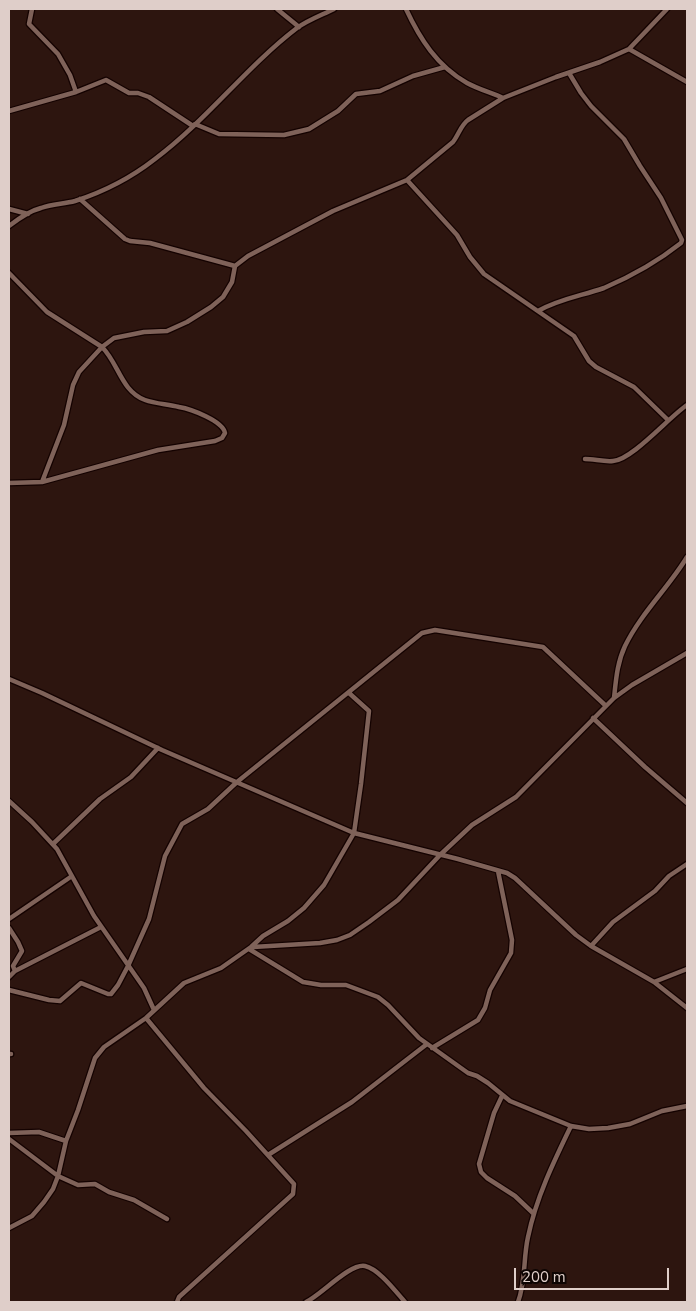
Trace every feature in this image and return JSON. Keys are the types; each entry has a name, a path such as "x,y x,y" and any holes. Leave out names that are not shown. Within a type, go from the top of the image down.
{"street":[{"path":"32,9 29,24 58,54 70,75 76,92"},
{"path":"277,9 299,27"},
{"path":"9,226 40,208 80,199 130,176 156,159 265,56 299,27 334,9"},
{"path":"406,9 414,27 429,50 445,67 468,83 503,98"},
{"path":"42,482 64,425 73,385 79,372 102,347 114,338 144,332 167,332 187,322 212,307 223,297 232,282 235,266 248,256 333,211 407,180 453,142 464,123 503,98 600,62 629,49 667,9"},
{"path":"629,49 687,82"},
{"path":"9,112 76,92 102,80 109,80 118,88 129,93 138,93 149,97 194,125 218,134 284,135 310,128 338,111 356,94 380,91 413,76 445,67"},
{"path":"538,311 558,301 602,288 635,274 658,261 682,240 661,198 624,139 580,93 569,73"},
{"path":"407,180 457,235 470,258 484,274 574,336 596,367 634,387 668,420"},
{"path":"80,199 130,241 150,243 235,266"},
{"path":"9,209 28,214"},
{"path":"9,273 46,312 102,347 109,354 119,376 137,397 161,405 180,407 205,416 224,428 225,433 222,438 215,441 158,450 42,482 9,484"},
{"path":"586,458 613,461 630,455 687,404"},
{"path":"614,698 617,669 625,646 642,618 687,557"},
{"path":"9,990 60,1001 81,983 111,994 128,966 149,919 165,856 180,827 208,809 237,782 422,633 434,630 543,647 606,706"},
{"path":"250,948 320,943 350,935 398,900 440,855 472,825 516,797 614,698 632,685 687,653"},
{"path":"9,679 158,748 354,834 498,870 516,878 576,935 591,946 654,982 687,1008"},
{"path":"9,1228 32,1216 53,1189 66,1141 95,1058 104,1047 146,1018 184,983 221,968 250,948 263,936 288,922 304,908 324,884 354,834 369,711 349,693"},
{"path":"593,718 645,767 687,802"},
{"path":"53,844 100,799 131,776 158,748"},
{"path":"9,801 53,844 101,927 144,988 154,1010"},
{"path":"591,946 613,922 655,891 669,876 687,864"},
{"path":"432,1048 478,1020 485,1008 490,990 511,953 512,940 498,870"},
{"path":"9,919 72,876"},
{"path":"9,977 15,972 101,927"},
{"path":"9,928 22,951 13,966 15,972"},
{"path":"250,948 303,982 321,985 346,985 378,997 419,1038 468,1073 488,1083 502,1096 572,1126 589,1129 608,1128 630,1124 662,1111 687,1106"},
{"path":"654,982 687,969"},
{"path":"146,1018 204,1088 294,1184 295,1190 293,1194 179,1297 177,1302"},
{"path":"268,1155 352,1102 427,1044"},
{"path":"502,1096 494,1113 480,1164 481,1172 515,1196 534,1214"},
{"path":"518,1302 524,1274 528,1238 534,1214 553,1165 572,1126"},
{"path":"9,1133 39,1132 66,1141"},
{"path":"9,1139 58,1176 78,1185 95,1184 109,1192 134,1200 167,1219"},
{"path":"306,1302 348,1270 365,1266 385,1280 405,1302"}]}
